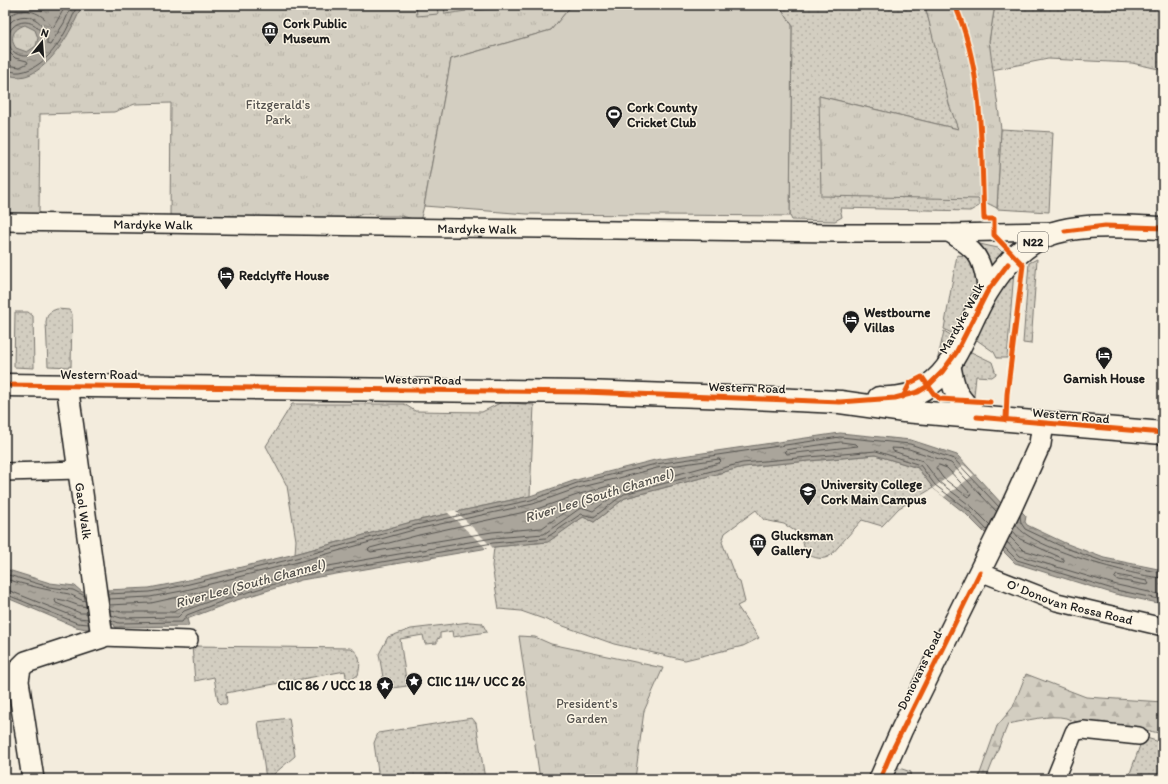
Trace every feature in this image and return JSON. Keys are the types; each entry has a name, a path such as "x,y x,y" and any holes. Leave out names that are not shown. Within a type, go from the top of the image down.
{"highway":[{"name":"Mardyke Walk","path":"948,364 987,292 1008,264 1032,243 1047,236 1065,231 1105,226 1163,228"},
{"name":"N22","path":"840,402 895,398 918,392 935,381 948,364"},
{"path":"948,364 953,388 960,400 977,417"},
{"name":"Western Road","path":"5,385 584,392 840,402 904,411 1163,433"}],"street":[{"name":"Mardyke Walk","path":"5,222 949,233 1065,231"},
{"name":"Mardyke Walk","path":"949,233 976,253 984,269 987,292"},
{"name":"Gaol Walk","path":"67,385 102,632"},
{"name":"Donovans Road","path":"880,779 891,753 1011,508 1040,444 1043,423"},
{"path":"5,472 79,470"},
{"name":"O' Donovan Rossa Road","path":"980,572 1053,601 1163,627"},
{"path":"32,779 18,681 20,668 26,662 102,632 189,640"},
{"path":"1055,779 1074,732 1083,730 1139,736"}],"green space":[{"name":"Fitzgerald's Park","path":"5,5 572,5 551,30 451,59 420,221 402,216 380,216 371,214 362,214 353,218 170,217 171,103 135,104 114,112 40,114 39,215 5,214"},
{"path":"416,5 437,5 438,14 417,16"},
{"path":"444,5 466,5 466,11 445,14"},
{"path":"475,5 496,5 497,9 475,10"},
{"name":"Cork County Cricket Club","path":"572,5 779,5 792,25 790,216 527,214 424,206 451,59 551,30"},
{"path":"779,5 924,5 958,129 819,96 979,199 979,206 970,211 840,208 842,217 835,221 792,220 790,216 792,25"},
{"path":"925,5 995,5 989,41 1001,129 997,208 979,199 821,196 819,96 958,129 949,104"},
{"path":"995,5 1163,5 1163,70 1132,63 1048,59 992,70 989,41"},
{"path":"1001,129 1053,132 1049,212 997,209"},
{"path":"975,243 998,248 1004,254 990,271"},
{"path":"967,252 972,258 978,284 955,335 944,329 957,255 965,256"},
{"path":"1037,259 1031,344 1023,343 1029,263"},
{"path":"1014,271 1007,358 997,358 994,352 974,338 989,306"},
{"path":"57,309 69,310 72,314 71,367 48,366 46,322 49,313"},
{"path":"15,312 28,312 33,316 34,368 14,367"},
{"path":"944,331 954,337 939,364 937,362"},
{"path":"967,350 992,362 996,374 992,377 976,376 974,396 965,396 960,367"},
{"path":"502,402 534,405 530,496 415,521 295,554 296,540 287,486 266,446 292,404 404,404 415,411 482,412"},
{"path":"875,455 918,468 933,488 899,508 882,526 862,520 828,557 819,558 806,554 801,535 784,524 764,520 756,510 725,533 722,542 736,579 740,582 745,602 737,606 759,638 743,646 685,660 614,644 521,611 499,609 492,566 494,547 547,542 583,517 594,522 625,498 743,467"},
{"path":"470,622 482,623 487,632 453,637 452,631 440,633 440,638 437,639 437,643 425,644 423,635 400,639 407,686 385,689 379,654 388,637 411,629"},
{"name":"President's Garden","path":"519,636 535,637 551,644 663,668 644,711 635,779 540,779"},
{"path":"192,646 350,648 354,650 358,656 360,667 358,675 347,682 345,671 226,693 227,704 221,704 218,701 214,677 195,681"},
{"path":"1026,674 1086,697 1163,702 1163,734 1110,725 1078,722 1060,717 1037,718 1008,724 986,779 978,779 997,726 1013,707"},
{"path":"289,718 295,756 268,779 266,779 258,722"},
{"path":"472,718 476,723 485,779 379,779 374,743 378,733"},
{"path":"1143,737 1163,743 1163,779 1128,779"},
{"path":"896,767 911,772 909,779 892,779"}],"water":[{"path":"5,5 82,5 78,16 63,43 42,67 30,74 18,77 5,73","holes":["25,25 35,30 38,38 36,46 27,52 16,48 13,41 13,34 15,31"]},
{"name":"River Lee (South Channel)","path":"840,433 911,440 957,455 1002,504 1021,511 1026,516 1025,522 1027,525 1065,543 1104,558 1163,570 1163,604 1115,594 1015,563 966,514 933,488 918,468 875,455 743,467 625,498 594,522 583,517 548,542 494,547 301,580 234,601 187,619 189,626 115,627 114,624 86,629 76,627 5,597 5,569 50,583 75,586 82,592 149,588 295,554 415,521 530,496 576,480 655,460"}],"pier":[{"path":"964,465 974,475 944,497 933,488"},
{"path":"455,510 494,549 488,550 447,512"}],"cycle path":[{"path":"955,5 971,57 976,84 981,138 984,219 994,219 994,235 1023,265 1007,394 1006,420"},
{"path":"1065,231 1105,226 1163,228"},
{"path":"5,385 584,392 840,402 895,398 918,392 928,386 942,372 956,353 987,292 1008,264"},
{"path":"903,397 910,383 922,377 934,394 940,399 990,402"},
{"path":"977,417 1163,433"},
{"path":"880,779 891,753 980,572"}],"place":[{"name":"Cork Public Museum","path":"270,45"},
{"name":"Cork County Cricket Club","path":"614,129"},
{"name":"Redclyffe House","path":"226,290"},
{"name":"Westbourne Villas","path":"851,334"},
{"name":"Garnish House","path":"1104,370"},
{"name":"University College Cork Main Campus","path":"808,506"},
{"name":"Glucksman Gallery","path":"758,557"},
{"name":"CIIC 114/ UCC 26","path":"414,696"},
{"name":"CIIC 86 / UCC 18","path":"385,700"}]}
